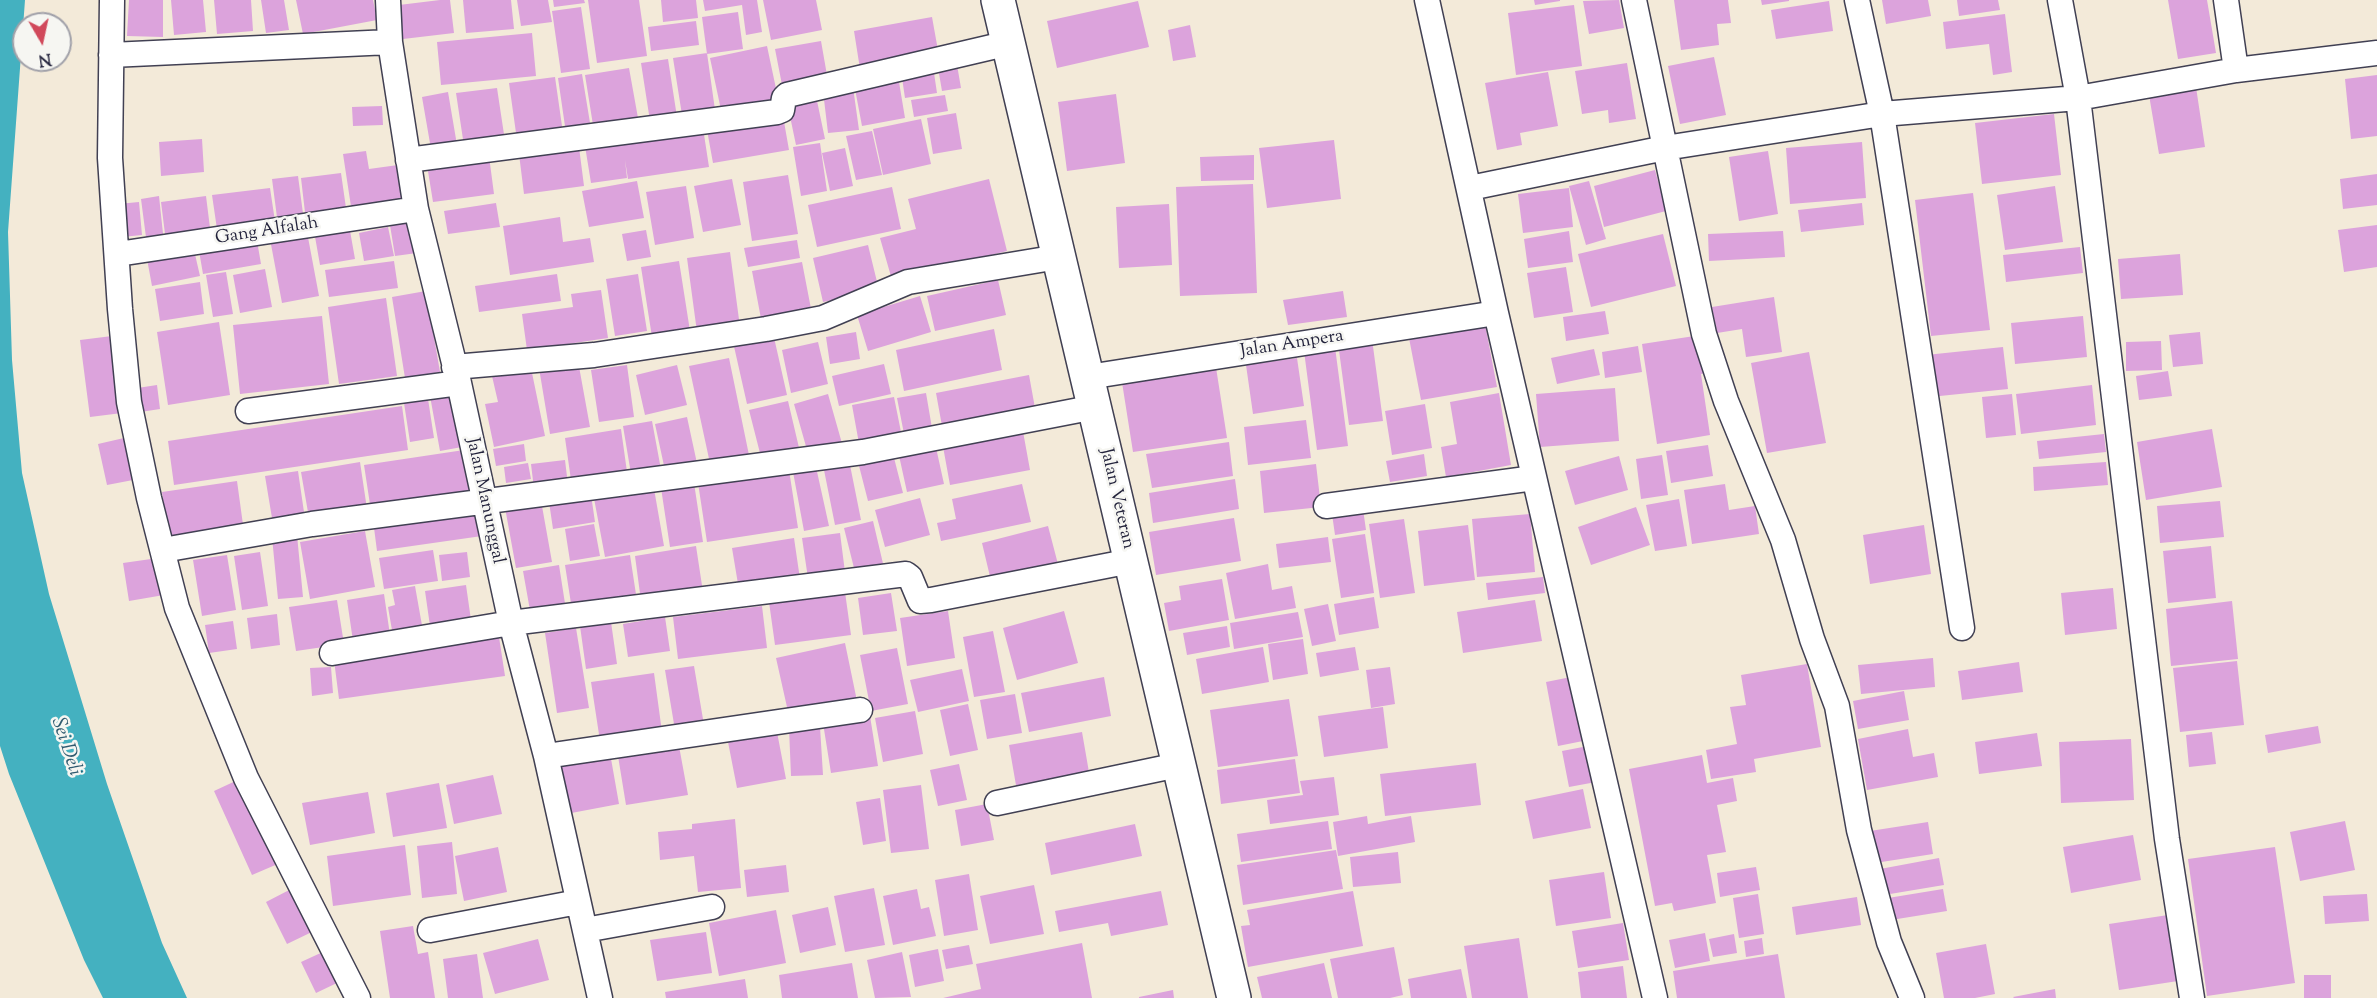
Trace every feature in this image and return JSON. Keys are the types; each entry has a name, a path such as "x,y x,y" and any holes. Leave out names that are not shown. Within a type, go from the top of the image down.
{"main road":[{"name":"Jalan Veteran","path":"998,0 1234,998"}],"street":[{"path":"112,0 110,158 129,402 177,608 246,778 358,998"},
{"name":"Jalan Manunggal","path":"388,0 390,42 416,209 456,375 511,623 546,756 600,998"},
{"path":"1427,0 1496,313 1655,998"},
{"path":"1634,0 1704,334 1726,401 1783,540 1812,639 1837,706 1859,830 1889,942 1912,998"},
{"path":"1857,0 1882,114 1962,628"},
{"path":"2060,0 2078,98 2167,839 2192,998"},
{"path":"2226,0 2235,70"},
{"path":"111,55 390,42"},
{"path":"408,160 777,112 782,110 784,98 787,95 1009,43"},
{"path":"1470,188 1665,148 1882,114 2078,98 2235,70 2377,53"},
{"name":"Gang Alfalah","path":"118,254 416,209"},
{"path":"248,411 456,375 766,329 823,318 908,282 1058,257"},
{"name":"Jalan Ampera","path":"163,550 312,524 483,500 863,452 1092,392 1496,313"},
{"path":"1326,506 1534,478"},
{"path":"332,653 511,623 906,574 910,577 920,601 1131,561"},
{"path":"546,756 860,710"},
{"path":"997,803 1178,765"},
{"path":"429,930 578,902"},
{"path":"585,930 712,907"}],"water":[{"name":"Sei Deli","path":"0,0 25,0 24,12 12,12 12,72 20,72 8,232 12,360 22,473 49,594 107,784 162,943 187,998 103,998 84,960 9,774 0,746"}],"building":[{"path":"129,0 163,0 163,37 127,36"},
{"path":"171,0 203,0 206,32 174,35"},
{"path":"214,0 251,0 253,31 217,34"},
{"path":"261,0 284,0 289,30 266,33"},
{"path":"296,0 373,0 377,20 303,34"},
{"path":"450,0 454,33 403,39 399,5"},
{"path":"463,0 511,0 514,29 466,33"},
{"path":"517,0 548,0 552,22 521,26"},
{"path":"553,0 584,0 585,3 554,7"},
{"path":"588,0 639,0 647,56 597,63"},
{"path":"661,0 696,0 698,18 663,22"},
{"path":"703,0 757,0 762,32 746,35 742,5 705,11"},
{"path":"763,0 816,0 822,30 771,40"},
{"path":"1534,0 1560,0 1560,1 1535,5"},
{"path":"1619,0 1624,28 1589,34 1583,1"},
{"path":"1674,0 1728,0 1731,23 1717,24 1719,45 1681,50"},
{"path":"1761,0 1789,0 1789,1 1762,5"},
{"path":"1882,0 1928,0 1931,16 1886,24"},
{"path":"1957,0 1998,0 2000,10 1959,16"},
{"path":"2168,0 2207,0 2216,53 2178,59"},
{"path":"1138,1 1149,47 1057,68 1047,21"},
{"path":"1829,1 1833,31 1776,39 1771,10"},
{"path":"1574,5 1582,66 1516,75 1508,13"},
{"path":"581,7 590,69 561,73 552,11"},
{"path":"738,12 743,49 707,54 702,17"},
{"path":"2005,14 2012,72 1993,75 1989,44 1946,49 1943,22"},
{"path":"932,17 939,56 860,69 854,31"},
{"path":"696,21 699,45 651,51 648,27"},
{"path":"1190,25 1196,57 1173,61 1168,30"},
{"path":"532,33 536,76 441,85 437,42"},
{"path":"821,41 828,81 783,90 775,49"},
{"path":"767,46 778,98 721,110 710,58"},
{"path":"707,53 715,110 682,115 673,58"},
{"path":"1714,57 1726,115 1680,124 1668,66"},
{"path":"668,59 677,117 650,121 641,63"},
{"path":"956,59 961,88 942,91 937,62"},
{"path":"1627,63 1636,119 1609,123 1608,110 1582,114 1575,71"},
{"path":"629,68 638,118 593,125 585,75"},
{"path":"1548,72 1558,126 1520,133 1522,145 1497,150 1485,83"},
{"path":"934,73 937,93 905,98 902,78"},
{"path":"582,74 591,129 566,133 558,78"},
{"path":"2377,75 2377,136 2351,139 2345,79"},
{"path":"555,77 563,133 517,140 509,83"},
{"path":"899,82 905,118 862,126 855,89"},
{"path":"853,87 859,130 828,133 823,91"},
{"path":"2196,87 2205,147 2159,154 2149,95"},
{"path":"497,88 505,141 464,146 456,93"},
{"path":"448,92 457,145 431,149 422,97"},
{"path":"1116,94 1125,163 1067,171 1058,102"},
{"path":"945,95 948,111 914,117 911,100"},
{"path":"816,96 825,139 796,145 787,102"},
{"path":"382,106 383,125 353,126 352,107"},
{"path":"956,113 962,149 933,154 927,118"},
{"path":"2054,114 2061,175 1982,184 1975,123"},
{"path":"783,116 789,150 713,163 707,130"},
{"path":"921,119 931,164 883,175 873,129"},
{"path":"703,128 709,167 628,179 625,160 627,178 591,183 585,146"},
{"path":"872,131 882,175 856,180 846,136"},
{"path":"202,139 204,172 161,176 159,142"},
{"path":"1334,140 1341,199 1267,208 1259,148"},
{"path":"1862,142 1866,198 1790,204 1786,148"},
{"path":"820,143 827,191 801,196 793,147"},
{"path":"579,147 584,186 524,194 519,154"},
{"path":"845,148 853,186 830,191 822,153"},
{"path":"366,151 369,169 398,165 404,204 352,213 343,154"},
{"path":"1768,151 1778,214 1739,221 1729,157"},
{"path":"1254,155 1254,180 1201,181 1200,157"},
{"path":"489,156 494,194 433,202 427,165"},
{"path":"1655,170 1666,211 1604,227 1594,186"},
{"path":"341,173 347,215 306,221 301,178"},
{"path":"2377,174 2377,205 2343,209 2340,179"},
{"path":"788,175 798,234 752,241 743,182"},
{"path":"298,176 304,221 278,225 272,179"},
{"path":"732,179 741,225 703,232 694,186"},
{"path":"989,179 1007,251 892,280 880,238 916,229 908,199"},
{"path":"637,181 644,218 589,227 582,191"},
{"path":"1589,181 1606,239 1586,245 1569,186"},
{"path":"1253,184 1257,293 1180,296 1176,187"},
{"path":"686,186 694,238 655,245 646,192"},
{"path":"2055,186 2063,242 2005,250 1997,195"},
{"path":"892,187 901,229 817,247 808,205"},
{"path":"270,188 276,228 218,236 212,195"},
{"path":"1569,188 1573,227 1523,233 1518,194"},
{"path":"1973,193 1990,330 1931,336 1915,200"},
{"path":"159,196 164,243 147,245 141,199"},
{"path":"206,196 211,236 166,242 161,202"},
{"path":"139,202 142,235 122,237 118,204"},
{"path":"496,203 500,227 448,234 444,211"},
{"path":"1862,203 1864,225 1801,232 1798,210"},
{"path":"1169,204 1172,265 1119,268 1116,207"},
{"path":"411,216 417,253 395,256 389,219"},
{"path":"560,217 563,242 590,238 594,262 510,275 503,226"},
{"path":"349,225 355,259 320,265 314,231"},
{"path":"2377,225 2377,267 2344,272 2338,230"},
{"path":"388,227 394,256 364,261 359,233"},
{"path":"646,230 651,257 627,261 622,234"},
{"path":"1569,231 1573,262 1528,268 1524,239"},
{"path":"1783,231 1785,257 1709,261 1708,234"},
{"path":"307,232 319,296 282,303 270,239"},
{"path":"1663,234 1676,286 1591,307 1578,254"},
{"path":"256,235 261,264 203,274 198,245"},
{"path":"797,240 800,258 748,267 744,248"},
{"path":"868,245 879,290 823,302 813,258"},
{"path":"2080,247 2083,273 2006,282 2003,255"},
{"path":"194,250 200,276 152,286 147,259"},
{"path":"730,252 740,327 697,332 687,258"},
{"path":"2180,254 2183,295 2121,299 2118,259"},
{"path":"394,261 398,288 329,297 325,270"},
{"path":"679,261 690,331 652,337 641,267"},
{"path":"802,262 812,314 762,324 752,271"},
{"path":"1566,267 1573,312 1534,318 1527,273"},
{"path":"265,269 272,307 240,313 233,275"},
{"path":"226,272 233,314 213,317 206,275"},
{"path":"557,274 561,301 479,312 475,286"},
{"path":"638,274 647,331 615,336 606,279"},
{"path":"998,280 1006,315 935,331 927,296"},
{"path":"200,282 204,314 160,321 155,289"},
{"path":"601,290 608,338 527,350 522,314 573,307 571,294"},
{"path":"426,291 440,372 405,378 392,297"},
{"path":"1343,291 1347,317 1288,325 1283,300"},
{"path":"920,296 931,332 868,351 857,315"},
{"path":"1774,297 1782,352 1746,357 1742,329 1717,333 1712,307"},
{"path":"386,298 397,376 339,384 328,307"},
{"path":"1605,311 1609,334 1566,341 1563,317"},
{"path":"322,316 329,384 240,394 233,325"},
{"path":"2083,316 2087,357 2015,364 2011,323"},
{"path":"219,322 230,395 168,405 157,332"},
{"path":"1485,324 1497,387 1421,400 1409,338"},
{"path":"994,329 1002,370 904,391 896,350"},
{"path":"856,332 860,359 830,364 826,337"},
{"path":"2200,332 2203,364 2173,367 2169,335"},
{"path":"773,333 787,395 747,404 733,342"},
{"path":"1701,335 1706,373 1701,374 1710,435 1657,444 1642,344"},
{"path":"112,336 122,413 90,417 80,340"},
{"path":"1372,339 1383,421 1349,425 1338,343"},
{"path":"2161,341 2162,370 2126,371 2126,342"},
{"path":"818,342 828,384 791,393 782,350"},
{"path":"1638,346 1642,372 1605,378 1602,352"},
{"path":"1335,347 1348,446 1317,450 1304,351"},
{"path":"2003,347 2008,389 1930,397 1926,355"},
{"path":"1594,349 1600,375 1557,384 1551,358"},
{"path":"1809,352 1826,443 1767,453 1751,363"},
{"path":"729,358 750,460 711,468 689,366"},
{"path":"1297,358 1304,406 1253,414 1246,365"},
{"path":"578,361 590,427 550,434 539,368"},
{"path":"1215,361 1227,438 1133,452 1121,376"},
{"path":"884,364 891,394 839,406 832,376"},
{"path":"627,365 634,417 599,422 591,370"},
{"path":"677,365 687,405 645,415 636,375"},
{"path":"531,368 545,436 494,447 485,404 498,402 492,376"},
{"path":"2168,371 2172,396 2139,400 2136,376"},
{"path":"1029,375 1035,408 942,426 936,393"},
{"path":"157,385 160,409 134,413 131,389"},
{"path":"2092,385 2096,425 2021,434 2016,394"},
{"path":"1615,388 1619,441 1540,447 1536,394"},
{"path":"452,392 462,447 440,451 430,396"},
{"path":"926,393 933,434 905,439 897,398"},
{"path":"1499,393 1511,465 1446,477 1441,447 1457,444 1450,402"},
{"path":"828,394 843,447 809,457 794,404"},
{"path":"2012,394 2016,435 1986,438 1982,397"},
{"path":"894,397 903,442 860,449 852,405"},
{"path":"428,399 434,438 410,442 404,403"},
{"path":"788,401 800,452 762,461 749,410"},
{"path":"1425,404 1432,448 1392,455 1385,411"},
{"path":"402,406 408,450 174,485 168,441"},
{"path":"687,417 698,468 666,475 655,424"},
{"path":"1306,420 1311,458 1248,465 1244,427"},
{"path":"652,421 662,475 632,480 623,426"},
{"path":"1022,426 1030,470 950,485 942,441"},
{"path":"621,429 628,479 572,487 565,438"},
{"path":"2212,429 2222,487 2146,500 2137,442"},
{"path":"2104,434 2106,452 2039,459 2037,441"},
{"path":"124,438 133,480 107,485 98,444"},
{"path":"1229,442 1233,476 1152,488 1146,454"},
{"path":"935,443 944,484 907,492 898,451"},
{"path":"524,444 526,461 496,466 493,449"},
{"path":"1708,445 1713,476 1671,483 1666,451"},
{"path":"464,450 471,496 371,511 364,465"},
{"path":"892,450 903,493 868,501 857,458"},
{"path":"1424,454 1427,476 1390,482 1386,461"},
{"path":"1662,455 1668,495 1641,499 1636,459"},
{"path":"1619,456 1628,490 1575,505 1565,471"},
{"path":"565,460 568,485 534,489 531,464"},
{"path":"849,460 861,520 835,525 823,465"},
{"path":"360,462 367,509 309,518 301,472"},
{"path":"2106,462 2108,485 2034,491 2033,467"},
{"path":"528,463 531,479 506,483 504,467"},
{"path":"1316,464 1321,507 1264,513 1260,471"},
{"path":"816,467 829,526 804,531 793,472"},
{"path":"789,470 798,528 707,542 698,483"},
{"path":"298,471 305,519 273,524 265,476"},
{"path":"1235,479 1239,509 1153,523 1149,493"},
{"path":"237,481 244,532 169,542 162,492"},
{"path":"653,483 664,546 605,557 593,493"},
{"path":"694,483 703,542 670,547 661,488"},
{"path":"1022,484 1031,522 941,541 937,523 956,519 952,499"},
{"path":"1725,484 1729,510 1755,506 1759,534 1692,544 1684,490"},
{"path":"590,488 595,522 553,529 548,495"},
{"path":"540,495 552,562 516,568 504,502"},
{"path":"920,498 930,535 885,547 875,510"},
{"path":"1679,499 1687,546 1655,551 1646,505"},
{"path":"2220,501 2224,537 2160,543 2157,506"},
{"path":"1362,502 1366,530 1335,535 1331,507"},
{"path":"477,505 482,536 377,551 373,520"},
{"path":"1636,507 1650,545 1591,565 1578,527"},
{"path":"1530,514 1535,572 1477,577 1472,519"},
{"path":"1234,518 1241,561 1156,575 1149,532"},
{"path":"1404,519 1415,593 1380,598 1369,524"},
{"path":"873,521 885,572 857,580 844,528"},
{"path":"594,524 600,556 570,561 565,529"},
{"path":"1468,525 1475,580 1424,586 1418,531"},
{"path":"1924,525 1931,574 1870,584 1863,535"},
{"path":"1048,526 1059,568 992,585 982,543"},
{"path":"365,531 375,587 310,599 300,542"},
{"path":"840,533 846,580 809,585 802,538"},
{"path":"1365,534 1374,593 1341,598 1332,539"},
{"path":"297,535 303,597 278,599 272,537"},
{"path":"1328,537 1331,562 1279,568 1276,544"},
{"path":"794,538 800,579 739,590 732,548"},
{"path":"696,546 703,592 641,601 635,556"},
{"path":"2211,546 2216,598 2168,603 2163,551"},
{"path":"433,550 438,581 384,589 379,558"},
{"path":"260,552 268,606 242,610 234,556"},
{"path":"467,552 470,577 442,581 439,555"},
{"path":"227,555 236,610 202,616 193,560"},
{"path":"630,555 637,601 572,610 565,565"},
{"path":"158,558 164,595 129,601 123,563"},
{"path":"1268,564 1272,590 1292,586 1296,608 1235,619 1226,573"},
{"path":"559,565 566,610 531,616 523,571"},
{"path":"1543,577 1545,593 1488,600 1486,583"},
{"path":"1222,579 1229,620 1169,631 1164,603 1181,600 1179,586"},
{"path":"466,585 471,620 430,626 425,591"},
{"path":"415,586 423,631 393,636 388,607 395,605 392,590"},
{"path":"2113,588 2117,629 2065,635 2061,593"},
{"path":"845,592 851,635 775,645 769,602"},
{"path":"891,593 897,631 863,635 858,598"},
{"path":"384,594 390,635 353,641 347,600"},
{"path":"1374,597 1379,628 1339,635 1334,604"},
{"path":"337,600 344,644 296,651 289,607"},
{"path":"1535,600 1542,641 1463,653 1457,612"},
{"path":"2232,601 2238,659 2171,666 2166,609"},
{"path":"1328,604 1336,641 1312,646 1304,609"},
{"path":"762,606 767,648 678,659 673,617"},
{"path":"948,611 955,658 907,666 900,618"},
{"path":"1064,611 1078,663 1017,680 1003,628"},
{"path":"1298,612 1303,637 1234,649 1230,623"},
{"path":"277,614 280,645 251,649 247,618"},
{"path":"665,617 670,651 628,657 623,624"},
{"path":"233,621 237,649 209,653 205,625"},
{"path":"611,622 617,664 586,669 580,626"},
{"path":"1227,626 1230,647 1187,655 1183,633"},
{"path":"576,628 589,708 557,713 545,633"},
{"path":"993,631 1005,692 974,697 963,637"},
{"path":"499,637 505,676 339,699 334,660"},
{"path":"1303,639 1308,674 1273,680 1268,644"},
{"path":"845,643 857,701 789,716 776,658"},
{"path":"1263,647 1269,682 1202,694 1196,659"},
{"path":"1355,647 1359,670 1320,677 1316,653"},
{"path":"897,648 908,704 871,711 860,655"},
{"path":"1933,658 1935,687 1861,694 1858,665"},
{"path":"2237,661 2244,725 2180,732 2173,668"},
{"path":"2019,662 2023,692 1962,700 1958,671"},
{"path":"1807,664 1821,747 1754,759 1756,772 1711,779 1706,750 1737,744 1730,707 1746,705 1741,675"},
{"path":"694,666 704,725 675,730 665,670"},
{"path":"331,667 333,693 312,696 310,668"},
{"path":"1390,667 1395,704 1371,708 1366,670"},
{"path":"962,669 969,701 918,712 910,680"},
{"path":"654,673 662,732 600,741 591,682"},
{"path":"1104,677 1111,716 1029,732 1021,693"},
{"path":"1571,677 1583,741 1558,746 1546,682"},
{"path":"1904,691 1909,720 1858,729 1853,701"},
{"path":"1015,694 1022,733 987,739 980,700"},
{"path":"1289,699 1298,756 1218,767 1210,710"},
{"path":"968,704 978,750 950,756 940,710"},
{"path":"1383,707 1388,748 1324,757 1318,716"},
{"path":"915,711 923,754 883,762 875,718"},
{"path":"870,716 878,766 831,773 823,723"},
{"path":"2318,726 2321,743 2268,753 2265,735"},
{"path":"820,727 823,775 791,776 789,728"},
{"path":"1908,729 1913,757 1934,753 1938,777 1867,790 1858,739"},
{"path":"777,732 786,779 737,788 728,742"},
{"path":"1082,732 1090,778 1017,791 1009,745"},
{"path":"2212,732 2216,764 2189,767 2186,735"},
{"path":"2037,733 2042,766 1979,774 1975,742"},
{"path":"2131,739 2134,800 2061,803 2059,742"},
{"path":"679,746 688,795 626,805 618,756"},
{"path":"1588,746 1596,782 1569,787 1562,751"},
{"path":"610,753 619,804 566,814 557,763"},
{"path":"1702,755 1707,783 1733,778 1737,801 1717,805 1726,852 1707,855 1716,903 1674,911 1672,903 1655,906 1629,769"},
{"path":"1295,759 1300,793 1221,804 1217,770"},
{"path":"1476,763 1481,805 1385,816 1380,774"},
{"path":"959,764 967,800 938,806 930,770"},
{"path":"493,775 502,814 454,824 446,785"},
{"path":"1334,777 1339,815 1270,824 1267,800 1303,795 1300,781"},
{"path":"242,778 280,863 252,875 214,791"},
{"path":"439,783 447,828 393,837 386,793"},
{"path":"921,785 929,849 891,853 883,790"},
{"path":"1583,789 1591,828 1533,839 1525,801"},
{"path":"368,792 375,833 310,845 302,803"},
{"path":"880,798 886,841 863,845 856,802"},
{"path":"987,804 994,840 961,846 955,810"},
{"path":"1367,816 1368,824 1411,816 1415,842 1338,856 1333,822"},
{"path":"735,819 741,888 698,892 694,856 660,860 658,832 692,829 692,824"},
{"path":"1328,821 1332,849 1241,862 1237,834"},
{"path":"2345,821 2355,870 2300,881 2290,832"},
{"path":"1928,822 1933,854 1875,863 1870,831"},
{"path":"1135,824 1142,856 1051,875 1045,843"},
{"path":"2133,835 2141,880 2071,893 2063,847"},
{"path":"452,842 457,894 422,898 417,846"},
{"path":"405,845 411,895 333,906 327,856"},
{"path":"498,847 507,892 464,901 455,856"},
{"path":"2275,847 2295,983 2207,996 2188,859"},
{"path":"1336,850 1343,889 1243,905 1237,865"},
{"path":"1398,852 1401,883 1353,887 1350,857"},
{"path":"1939,858 1944,885 1884,895 1880,869"},
{"path":"786,865 789,892 747,897 744,870"},
{"path":"1756,867 1760,890 1720,897 1717,873"},
{"path":"1604,872 1611,918 1556,926 1549,880"},
{"path":"969,874 978,930 944,936 935,880"},
{"path":"1034,885 1044,934 990,944 980,896"},
{"path":"295,887 316,930 287,944 266,902"},
{"path":"874,888 885,945 845,952 834,896"},
{"path":"917,889 921,909 929,907 936,936 893,945 883,896"},
{"path":"1943,889 1947,911 1891,920 1888,898"},
{"path":"1161,891 1168,925 1111,936 1108,923 1059,932 1055,911"},
{"path":"1353,891 1363,946 1248,967 1241,926 1250,925 1247,910"},
{"path":"1758,894 1764,934 1739,938 1733,898"},
{"path":"2367,894 2369,921 2325,924 2323,896"},
{"path":"1857,897 1861,925 1796,935 1792,907"},
{"path":"828,907 836,945 800,953 792,915"},
{"path":"776,910 786,963 719,976 709,923"},
{"path":"2168,915 2178,981 2119,990 2109,924"},
{"path":"1623,923 1629,960 1578,968 1572,931"},
{"path":"413,926 418,954 428,952 435,998 390,998 380,931"},
{"path":"706,932 712,973 657,981 650,940"},
{"path":"1705,933 1710,961 1675,968 1669,940"},
{"path":"1734,934 1737,953 1713,957 1709,939"},
{"path":"1519,938 1528,998 1472,998 1464,946"},
{"path":"1762,938 1764,954 1746,957 1744,941"},
{"path":"538,939 549,980 495,994 483,953"},
{"path":"1082,943 1092,998 943,998 981,989 976,964"},
{"path":"1986,944 1995,994 1975,998 1944,998 1936,953"},
{"path":"969,945 973,964 946,969 942,950"},
{"path":"1394,947 1403,995 1390,998 1338,998 1330,959"},
{"path":"938,949 944,981 915,987 909,955"},
{"path":"325,951 339,982 316,993 301,962"},
{"path":"902,952 911,997 875,998 867,960"},
{"path":"477,954 483,998 448,998 443,959"},
{"path":"1778,954 1785,998 1677,998 1673,971"},
{"path":"852,963 858,998 782,998 779,975"},
{"path":"1324,963 1332,998 1262,998 1257,977"},
{"path":"1623,966 1627,998 1581,998 1578,972"},
{"path":"1461,969 1467,998 1411,998 1408,979"},
{"path":"2304,975 2331,975 2331,998 2304,998"},
{"path":"745,979 748,998 666,998 665,992"},
{"path":"2055,989 2056,998 2013,997"},
{"path":"1173,990 1174,998 1139,998 1139,997"}]}
